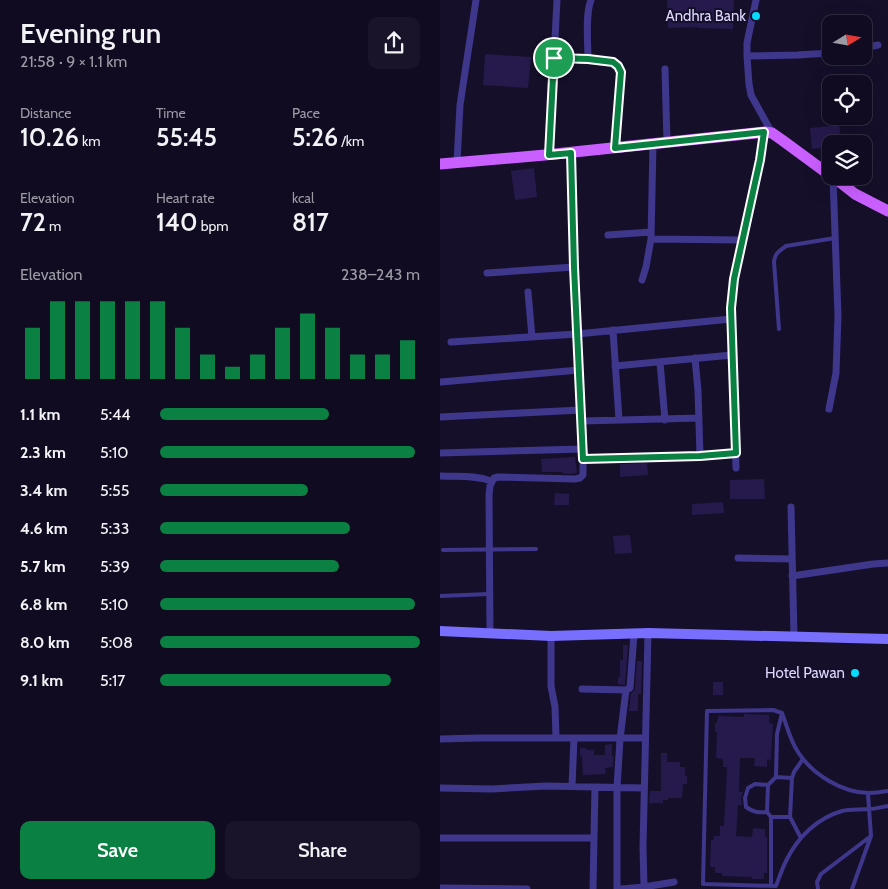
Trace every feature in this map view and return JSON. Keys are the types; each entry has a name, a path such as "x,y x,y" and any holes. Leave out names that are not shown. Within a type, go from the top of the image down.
{"main road":[{"path":"440,164 768,133 782,140 822,169"},
{"path":"844,185 855,194 888,211"}],"street":[{"path":"455,162 460,105 476,0"},
{"path":"549,155 557,0"},
{"path":"588,59 588,16 591,0"},
{"path":"736,468 731,308 734,279 742,240 768,133 751,95 749,84 747,43 756,0"},
{"path":"872,46 878,45"},
{"path":"747,56 822,54"},
{"path":"554,58 613,62 618,66 621,72 615,148"},
{"path":"665,69 667,143"},
{"path":"642,280 651,235 653,144"},
{"path":"490,632 489,495 491,481 498,477 574,479 580,478 583,475 571,153"},
{"path":"829,409 837,363 838,316 832,185"},
{"path":"608,235 651,235 742,240"},
{"path":"488,273 574,267"},
{"path":"528,292 532,337"},
{"path":"452,342 577,334 731,319"},
{"path":"613,330 619,420"},
{"path":"615,366 732,355"},
{"path":"696,358 700,456"},
{"path":"660,362 665,420"},
{"path":"441,382 579,370"},
{"path":"440,417 581,410"},
{"path":"582,421 699,418"},
{"path":"440,453 583,449"},
{"path":"583,459 700,456 736,453"},
{"path":"440,476 476,477 491,481"},
{"path":"791,507 794,636"},
{"path":"738,558 792,559"},
{"path":"792,576 888,562"},
{"path":"440,631 551,636 648,634 888,639"},
{"path":"582,689 629,690 631,685 634,634"},
{"path":"642,888 648,634"},
{"path":"551,636 551,686 555,707 556,738"},
{"path":"626,690 617,787 619,889 664,886 674,882"},
{"path":"572,786 574,738"},
{"path":"440,739 645,738"},
{"path":"440,788 492,789 572,786 644,788"},
{"path":"593,889 595,787"},
{"path":"440,838 594,838"},
{"path":"440,888 527,889"}],"lane":[{"path":"779,329 775,255 786,246 835,238"},
{"path":"443,550 536,549"},
{"path":"440,596 489,594"},
{"path":"782,713 772,710 707,711 704,884 776,886 796,843 811,827 841,811 853,809 869,810 888,806"},
{"path":"782,713 798,752 810,767 821,776 840,787 853,791 868,794 888,791"},
{"path":"776,778 777,734 782,713"},
{"path":"801,838 790,817 792,778 803,759"},
{"path":"767,812 752,812 746,807 745,798 748,788 755,784 768,785 776,778 792,778"},
{"path":"768,785 767,812 771,817 771,886"},
{"path":"852,889 871,836 868,794"},
{"path":"771,817 790,817"},
{"path":"818,889 817,882 821,874 871,836"}],"building":[{"path":"667,0 734,0 733,29 668,28"},
{"path":"485,54 531,57 528,88 483,85"},
{"path":"839,125 841,135 822,135 822,148 812,149 810,128"},
{"path":"534,168 537,197 515,200 511,171"},
{"path":"575,457 577,473 542,472 541,459"},
{"path":"647,463 648,475 620,477 620,464"},
{"path":"764,479 765,499 730,499 730,480"},
{"path":"555,493 569,494 569,505 554,505"},
{"path":"723,502 724,513 692,515 692,504"},
{"path":"630,535 632,553 615,554 613,536"},
{"path":"623,645 628,645 625,685 618,684 620,660 623,660"},
{"path":"637,661 642,661 641,694 638,694 638,711 629,711 631,693 635,688"},
{"path":"713,682 723,682 723,695 713,695"},
{"path":"744,714 769,715 769,723 773,724 771,760 767,759 767,767 754,766 755,758 740,758 739,792 743,792 741,798 742,805 738,805 736,836 752,837 753,828 765,829 765,837 767,837 767,873 764,873 764,879 722,876 722,873 715,873 715,867 710,867 711,840 713,840 714,836 720,836 720,826 724,826 727,767 723,767 723,759 716,758 717,732 715,732 715,723 717,723 718,716 744,717"},
{"path":"612,744 613,767 605,768 606,774 583,775 580,748 594,750 594,755 605,755 605,745"},
{"path":"661,753 667,753 667,762 680,762 680,767 685,767 687,784 683,784 682,798 668,798 668,800 663,800 663,803 649,803 650,791 661,791"}],"place":[{"name":"Andhra Bank","path":"756,16"},
{"name":"Hotel Pawan","path":"855,673"}],"route":[{"path":"554,58 613,62 618,66 621,72 621,82 615,148 764,132 760,160 734,279 731,308 736,453 700,456 583,459 571,153 549,155 554,58"}]}
